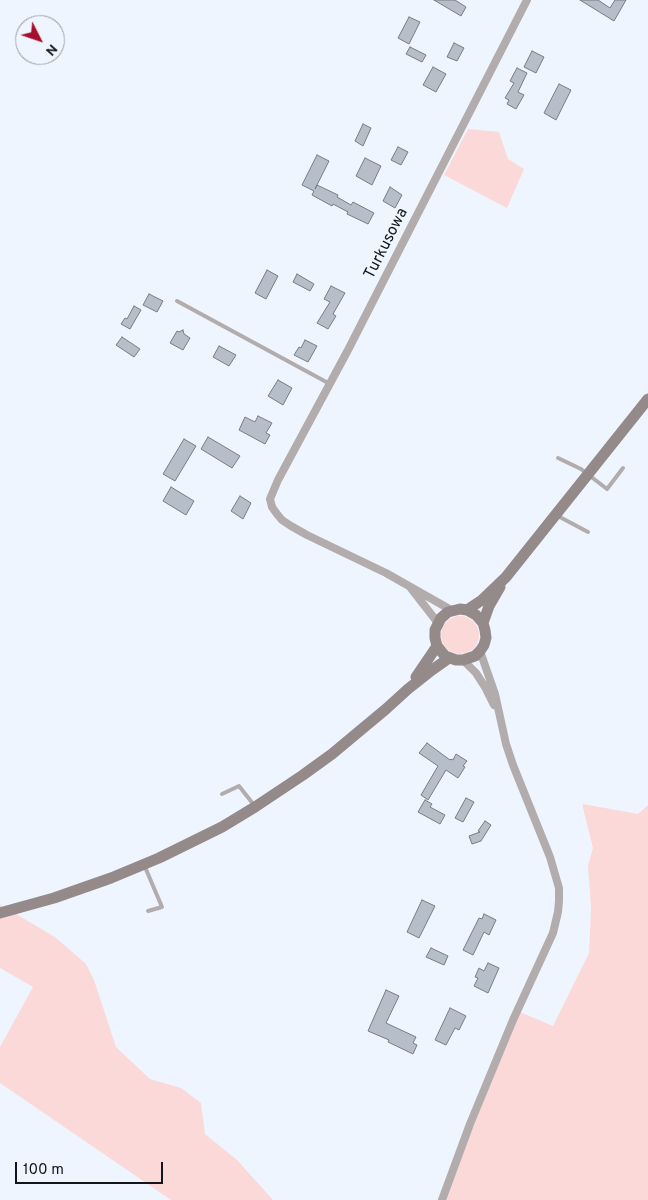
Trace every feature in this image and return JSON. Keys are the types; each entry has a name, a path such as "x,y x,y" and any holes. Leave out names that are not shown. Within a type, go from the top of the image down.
{"main road":[{"path":"466,610 482,600 506,577 648,399"},
{"path":"483,623 489,606 506,577"},
{"path":"453,610 466,610 476,615 483,623 486,638 484,645 475,656 463,660 449,658 437,646 435,630 438,622 444,615 453,610"},
{"path":"408,689 437,646"},
{"path":"0,914 91,886 145,864 197,840 255,807 332,754 408,689 449,658"}],"street":[{"name":"Turkusowa","path":"407,584 291,526 277,514 272,507 270,499 278,480 348,350 527,0"},
{"path":"407,584 453,610"},
{"path":"407,584 438,622"},
{"path":"442,1200 470,1124 513,1020 554,933 558,912 559,888 556,876 513,765 495,694 480,651"},
{"path":"463,660 476,673 500,716"}],"lane":[{"path":"176,301 330,384"},
{"path":"558,458 581,469 607,489 623,468"},
{"path":"556,515 588,532"},
{"path":"222,794 239,786 255,807"},
{"path":"145,864 162,907 148,912"}],"shaded area":[{"path":"468,129 499,132 508,159 524,169 507,208 444,175"},
{"path":"460,616 474,621 479,635 474,649 460,654 446,649 441,635 446,621"},
{"path":"583,804 638,814 648,805 648,1200 443,1200 520,1012 553,1026 589,953 591,908 588,866 593,848"},
{"path":"0,904 2,907 55,937 86,964 94,980 116,1047 150,1079 181,1088 201,1103 205,1134 237,1160 273,1200 171,1200 0,1083 0,1047 33,987 0,968"}],"building":[{"path":"434,0 455,0 466,7 461,16"},
{"path":"580,0 598,0 610,8 615,0 626,0 614,21"},
{"path":"409,17 420,22 409,44 398,38"},
{"path":"454,43 464,48 457,61 447,57"},
{"path":"410,47 426,55 422,62 406,54"},
{"path":"532,51 544,57 536,73 524,67"},
{"path":"433,67 446,74 436,92 423,85"},
{"path":"517,68 527,73 518,92 524,95 516,109 507,104 509,100 505,98 514,83 510,81"},
{"path":"559,84 571,90 556,120 544,113"},
{"path":"363,124 371,128 363,146 355,141"},
{"path":"398,147 408,152 401,165 391,160"},
{"path":"317,155 329,161 317,185 338,195 337,197 351,205 353,202 374,213 368,224 347,214 348,212 333,204 332,206 312,195 314,191 302,185"},
{"path":"365,158 381,166 372,185 356,176"},
{"path":"390,187 402,195 395,208 383,201"},
{"path":"267,270 278,276 266,299 255,293"},
{"path":"297,274 314,284 310,291 293,282"},
{"path":"331,286 345,293 333,314 336,316 328,329 317,323 330,302 324,299"},
{"path":"149,294 163,301 157,312 143,305"},
{"path":"134,306 141,310 130,329 121,324 125,318 127,319"},
{"path":"183,330 184,334 190,338 183,350 170,343 177,331"},
{"path":"122,337 140,349 134,357 116,345"},
{"path":"305,340 317,346 308,362 294,355 299,347 301,348"},
{"path":"219,346 236,355 229,366 213,357"},
{"path":"278,380 292,388 283,405 268,396"},
{"path":"258,416 272,423 266,433 270,435 265,444 239,430 245,417 255,422"},
{"path":"208,437 240,456 232,468 201,449"},
{"path":"184,439 196,446 175,481 163,474"},
{"path":"171,487 194,501 186,515 163,501"},
{"path":"240,496 251,503 243,519 231,511"},
{"path":"427,743 450,760 453,760 456,754 467,761 458,778 446,770 428,800 421,795 438,766 419,753"},
{"path":"466,798 474,802 463,822 455,818"},
{"path":"425,800 432,804 430,807 445,815 440,824 418,812"},
{"path":"485,821 491,825 481,841 472,844 469,836 480,832 478,831"},
{"path":"422,900 435,906 419,938 407,932"},
{"path":"484,914 496,920 489,935 484,932 473,955 463,950 479,918 482,919"},
{"path":"431,948 448,956 444,965 426,957"},
{"path":"488,963 499,968 488,993 474,986 478,978 475,977 479,968 484,971"},
{"path":"386,990 399,996 386,1023 416,1037 413,1043 417,1045 413,1054 388,1042 389,1040 368,1031"},
{"path":"450,1008 466,1016 459,1030 455,1028 446,1045 435,1040"}]}
